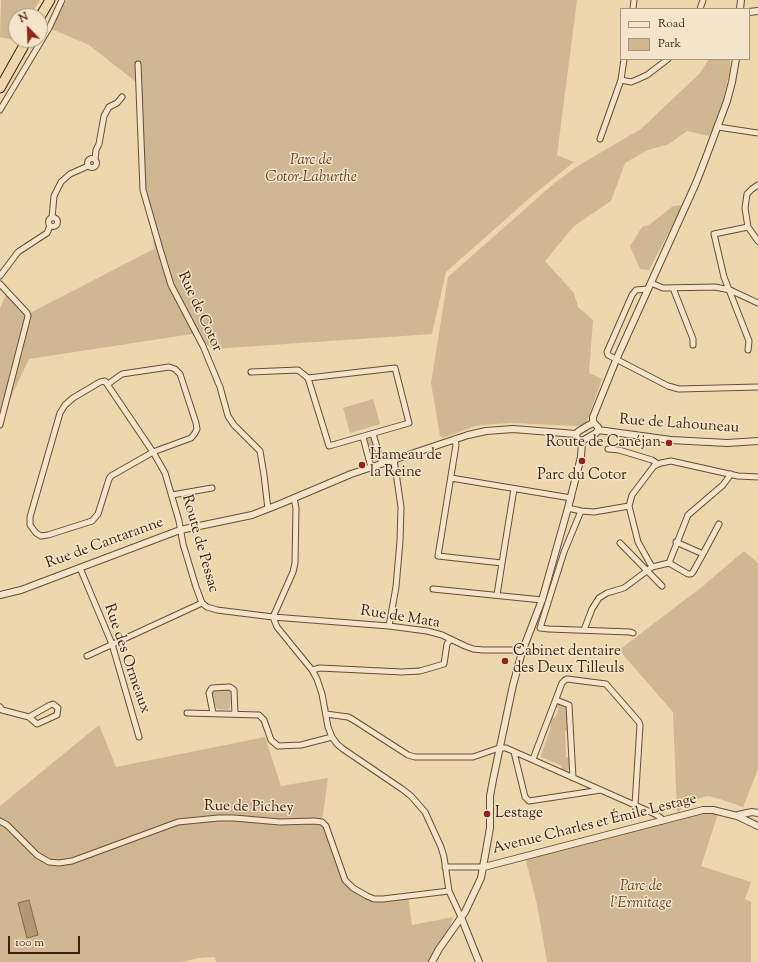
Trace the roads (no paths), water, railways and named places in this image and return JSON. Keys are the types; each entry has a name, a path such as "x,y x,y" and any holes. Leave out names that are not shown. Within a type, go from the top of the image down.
{"highway":[{"path":"0,88 22,48"}],"street":[{"path":"0,110 49,28 62,0"},
{"path":"600,139 621,80 624,60"},
{"path":"621,80 631,82 636,80 647,75 667,60"},
{"path":"593,423 593,417 616,360 696,183 718,127 732,82 736,60"},
{"name":"Rue de Cotor","path":"138,64 143,190 160,249 171,285 206,353 220,387 228,416 232,423 260,451 268,509"},
{"path":"0,276 18,252 47,233 50,226 56,226 56,220 52,218 54,196 61,182 70,174 88,166 87,162 89,160 95,160 104,116 109,107 117,103 122,97"},
{"path":"718,127 758,132"},
{"path":"758,185 747,194 745,201 745,216 748,227 758,241"},
{"path":"748,227 714,234 724,277 748,341 748,350"},
{"path":"0,284 28,314 0,425"},
{"path":"758,303 730,290 715,287 660,288 649,286 636,290 632,295 607,352 608,355 616,360 668,386 679,389 758,387"},
{"path":"673,288 693,338 693,345"},
{"path":"169,367 176,370 179,373 196,422 196,430 191,438 153,452 111,476 101,507 98,514 92,521 48,535 39,535 32,528 30,517 60,413 63,407 73,398 100,382 106,382 122,374 169,367"},
{"path":"251,372 298,370 308,378 329,446 410,423 395,368 308,378"},
{"name":"Route de Pessac","path":"106,382 153,452 165,473 196,588 202,603 212,609 217,610 273,617"},
{"path":"593,423 597,425 598,430 596,433 582,440 577,439 576,434 593,423"},
{"name":"Rue de Cantaranne","path":"0,595 21,590 180,530 242,517 268,509 338,479 456,439 486,431 505,429 576,434"},
{"name":"Rue de Lahouneau","path":"598,430 671,440 727,443 758,441"},
{"path":"373,434 382,464"},
{"path":"362,437 371,467"},
{"path":"456,439 438,556 502,563"},
{"path":"432,962 472,898 484,867 490,828 490,796 513,685 522,652 542,600 571,498 581,457 582,440"},
{"path":"608,449 619,450 652,460 658,464"},
{"path":"389,626 396,587 400,541 401,507 394,460"},
{"path":"652,567 638,542 629,506 632,495 651,469 658,464 666,462 679,462 731,474 758,478"},
{"path":"669,563 676,542 688,515 724,485 731,474"},
{"path":"451,478 571,498"},
{"path":"172,495 212,488"},
{"path":"497,595 514,488"},
{"path":"294,498 296,522 295,563 293,572 273,617 277,627 312,670 317,679 322,694 328,727 332,737 343,749 402,789 418,803 425,812 444,857 449,891 479,962"},
{"path":"568,508 594,512 629,506"},
{"path":"581,511 564,552 540,628 630,632 633,634"},
{"path":"584,630 598,598 624,588 652,567 669,563 688,574 691,574 719,524"},
{"path":"676,542 703,554"},
{"path":"620,543 662,586"},
{"name":"Rue des Ormeaux","path":"80,568 112,644 139,737"},
{"name":"Rue de Cantaranne","path":"0,592 38,583"},
{"path":"433,589 542,600"},
{"path":"88,656 202,603"},
{"name":"Rue de Mata","path":"273,617 389,626 427,631 442,635 465,646 482,650 516,650 522,652"},
{"path":"312,670 320,668 402,672 420,671 444,664 447,644 450,640"},
{"path":"533,759 562,683 568,679 606,684 640,725 635,805"},
{"path":"213,713 209,693 210,691 212,688 230,687 234,690 236,714"},
{"path":"556,700 568,705 573,778"},
{"path":"0,707 2,710 29,717 36,724 40,724 57,715 58,711 56,706 53,704 29,717"},
{"path":"186,713 259,715 262,717 271,740 278,746 301,745 332,737"},
{"path":"326,714 348,717 408,755 415,757 473,757 499,748 506,748 635,805 658,816 662,821"},
{"path":"514,752 525,797 529,801 602,790"},
{"name":"Avenue Charles et Émile Lestage","path":"484,867 703,810 713,810 737,816 758,826"},
{"path":"747,820 748,813"},
{"name":"Avenue Charles et Émile Lestage","path":"737,816 748,813 758,813"},
{"name":"Rue de Pichey","path":"0,820 7,825 37,856 49,862 59,863 72,861 178,822 218,818 280,822 322,822 326,826 345,880 353,888 367,896 374,899 383,899 449,891"},
{"path":"445,867 484,867"}],"place":[{"name":"Route de Canéjan","path":"669,443"},
{"name":"Parc du Cotor","path":"582,461"},
{"name":"Hameau de la Reine","path":"362,465"},
{"name":"Cabinet dentaire des Deux Tilleuls","path":"505,661"},
{"name":"Lestage","path":"487,814"}],"park label":[{"name":"Parc de Cotor-Laburthe","path":"311,170"},
{"name":"Parc de l'Ermitage","path":"641,896"}]}
